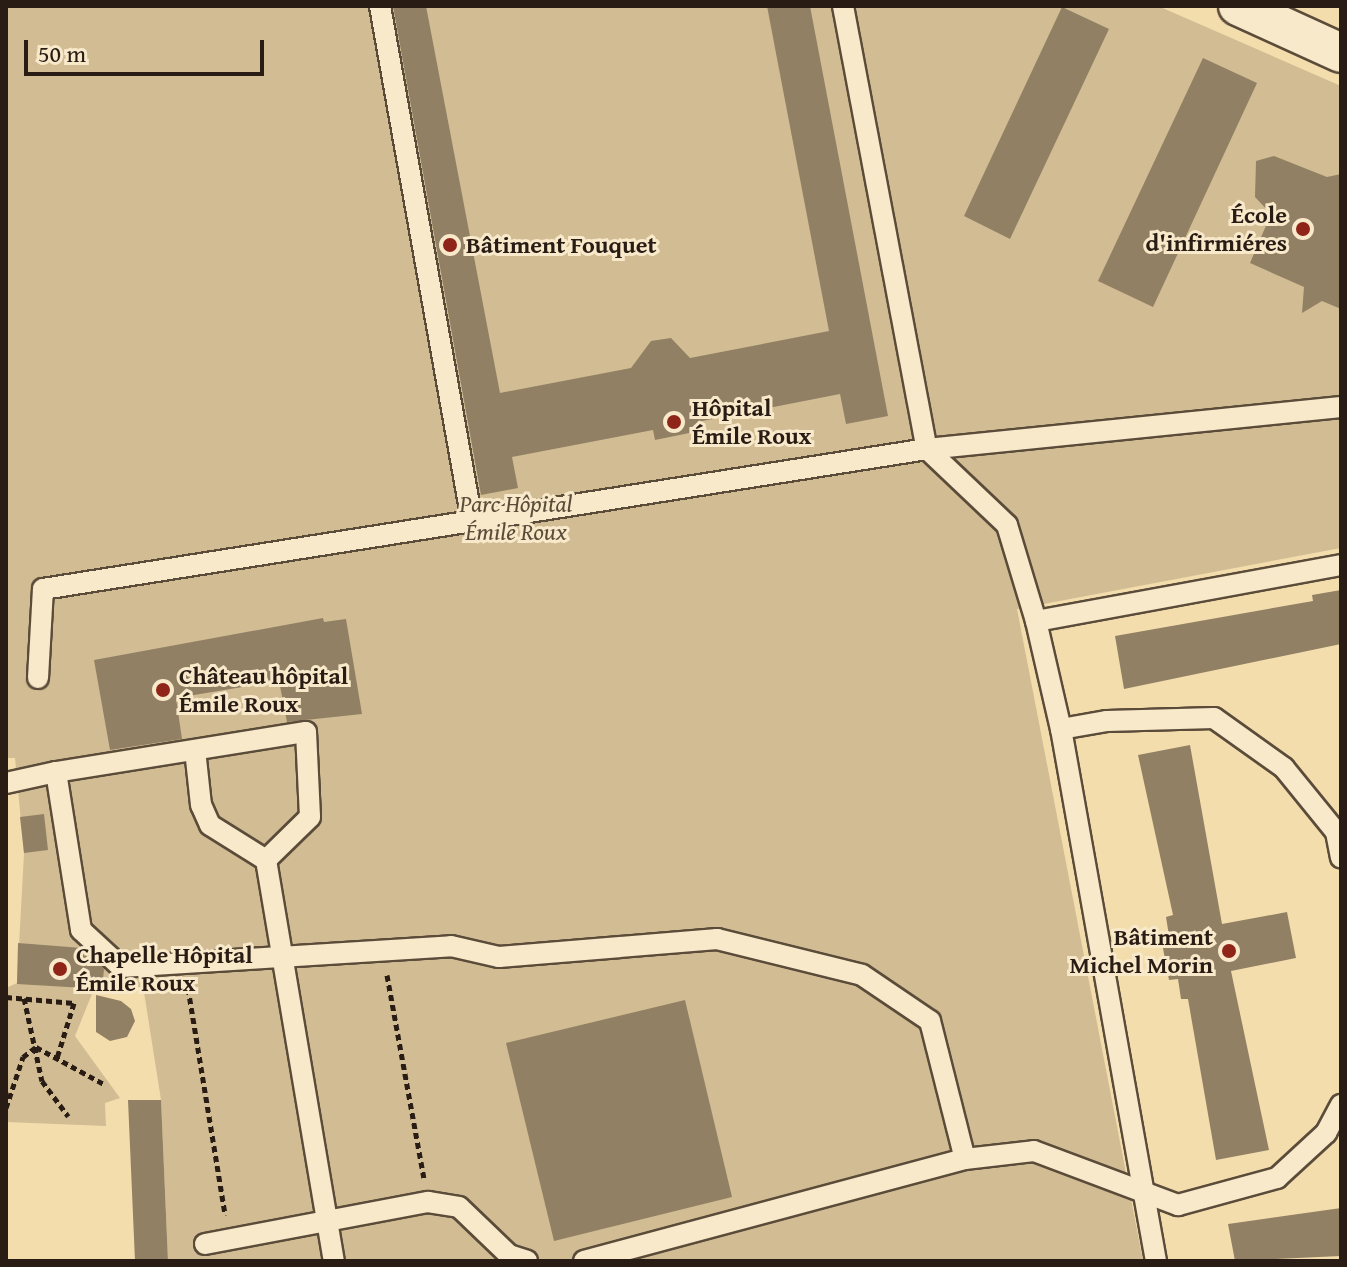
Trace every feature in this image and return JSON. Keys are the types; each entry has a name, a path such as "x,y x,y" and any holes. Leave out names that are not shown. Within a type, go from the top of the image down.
{"street":[{"path":"1238,6 1302,19 1341,53"}],"lane":[{"path":"380,6 472,521"},
{"path":"843,6 927,449 1007,525 1036,621 1061,729 1156,1261"},
{"path":"38,678 43,589 927,449 1341,407"},
{"path":"1036,621 1341,565"},
{"path":"1061,729 1107,721 1214,718 1284,768 1336,832 1341,858"},
{"path":"6,783 56,772 306,732 310,817 266,860"},
{"path":"195,750 201,805 210,825 266,860 334,1261"},
{"path":"56,772 81,930 121,967 451,946 499,957 717,939 862,975 930,1021 965,1159"},
{"path":"584,1261 965,1159 1034,1151 1178,1205 1277,1178 1326,1133 1341,1105"},
{"path":"205,1244 428,1202 459,1207 509,1255 527,1261"}],"path":[{"path":"382,950 428,1202"},
{"path":"184,963 229,1240"},
{"path":"6,997 74,1003 57,1058"},
{"path":"24,998 42,1081 68,1116"},
{"path":"36,1047 104,1084"},
{"path":"6,1108 23,1057 36,1047"}],"green space":[{"name":"Parc Hôpital Émile Roux","path":"6,6 1158,6 1341,86 1341,548 1017,609 1143,1261 168,1261 161,1100 144,992 125,975 94,989 75,1036 120,1098 105,1103 106,1126 6,1122 6,988 17,983 24,853 15,758 6,758"}],"building":[{"name":"Bâtiment Fouquet","path":"393,6 426,6 500,393 631,368 651,341 671,338 690,358 829,331 767,6 810,6 888,416 846,424 840,394 697,422 699,431 655,440 653,430 512,457 518,488 481,495"},
{"path":"1062,7 1109,29 1010,239 964,216"},
{"path":"1203,58 1257,83 1153,307 1098,281"},
{"name":"École d'infirmiéres","path":"1274,156 1327,177 1341,174 1341,309 1322,301 1302,313 1304,287 1250,263 1271,214 1255,197 1256,161"},
{"path":"1341,590 1341,644 1124,689 1115,636 1313,601 1312,595"},
{"name":"Château hôpital Émile Roux","path":"323,618 324,622 346,619 362,714 287,722 279,681 176,698 182,739 110,750 94,660"},
{"name":"Bâtiment Michel Morin","path":"1190,745 1222,924 1287,912 1296,958 1231,971 1269,1150 1216,1160 1188,999 1181,999 1178,979 1169,980 1161,938 1169,936 1166,917 1173,915 1138,755"},
{"path":"44,814 48,850 24,853 20,817"},
{"name":"Chapelle Hôpital Émile Roux","path":"18,943 82,948 104,969 102,989 17,984"},
{"path":"96,995 121,1001 131,1009 135,1021 127,1037 110,1041 96,1032"},
{"path":"685,1000 732,1197 554,1241 506,1043"},
{"path":"128,1100 161,1100 168,1261 135,1261"},
{"path":"1341,1208 1341,1256 1235,1261 1228,1224"}],"place":[{"name":"École d'infirmiéres","path":"1303,229"},
{"name":"Bâtiment Fouquet","path":"450,245"},
{"name":"Hôpital Émile Roux","path":"674,422"},
{"name":"Château hôpital Émile Roux","path":"163,690"},
{"name":"Bâtiment Michel Morin","path":"1229,951"},
{"name":"Chapelle Hôpital Émile Roux","path":"60,969"}]}
